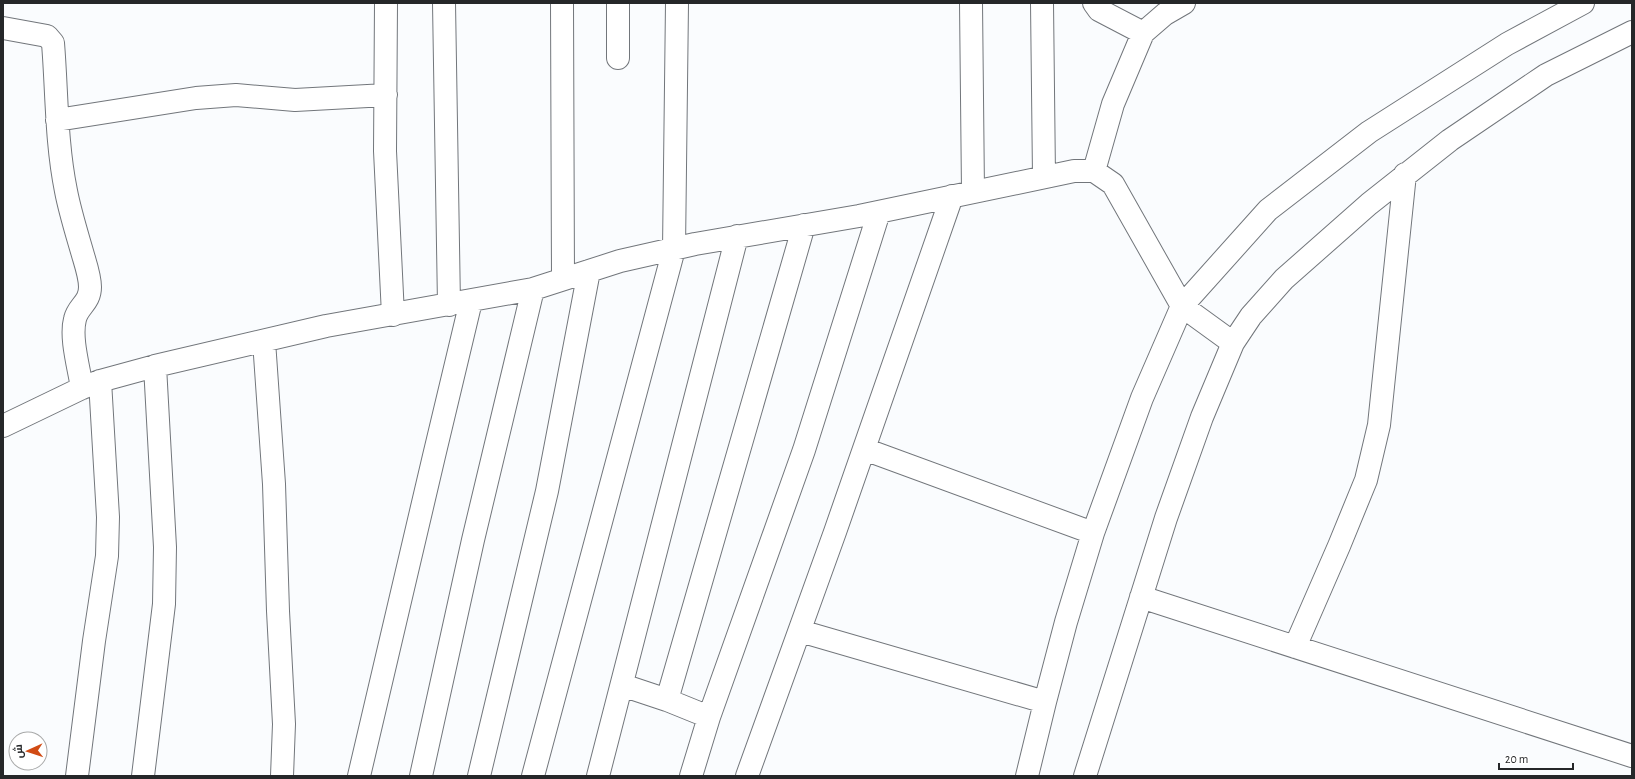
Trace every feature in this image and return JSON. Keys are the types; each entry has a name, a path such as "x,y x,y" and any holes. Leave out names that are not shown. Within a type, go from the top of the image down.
{"street":[{"path":"386,3 385,151 393,315"},
{"path":"444,3 449,305"},
{"path":"562,3 563,279"},
{"path":"618,3 618,58"},
{"path":"533,776 674,249 677,3"},
{"path":"747,776 864,449 963,194 972,3"},
{"path":"1042,3 1044,177"},
{"path":"1094,3 1099,10 1143,33"},
{"path":"1094,171 1113,104 1143,33 1165,14 1184,3"},
{"path":"1027,776 1066,622 1093,533 1142,398 1182,306 1268,210 1369,132 1507,44 1583,3"},
{"path":"3,28 47,36 53,43 57,120 66,190 87,268 90,287 89,296 84,306 78,311 75,318 73,330 91,384 108,517 107,556 94,640 77,776"},
{"path":"1085,776 1166,518 1202,417 1233,343 1251,316 1284,279 1405,174 1450,140 1546,75 1632,32"},
{"path":"57,120 196,98 236,95 295,100 386,95"},
{"path":"3,426 91,384 155,366 326,326 533,289 620,261 695,244 879,212 1074,171 1094,171 1113,184 1182,306 1233,343"},
{"path":"1295,647 1366,480 1378,432 1405,174"},
{"path":"691,776 709,717 804,450 879,212"},
{"path":"667,700 804,225"},
{"path":"598,776 737,236"},
{"path":"479,776 547,491 589,271"},
{"path":"421,776 473,540 533,289"},
{"path":"359,776 471,301"},
{"path":"264,341 274,484 278,611 284,724 282,776"},
{"path":"143,776 164,604 165,547 155,366"},
{"path":"864,449 1093,533"},
{"path":"1141,597 1632,756"},
{"path":"800,631 1045,702"},
{"path":"622,685 667,700 709,717"}]}
